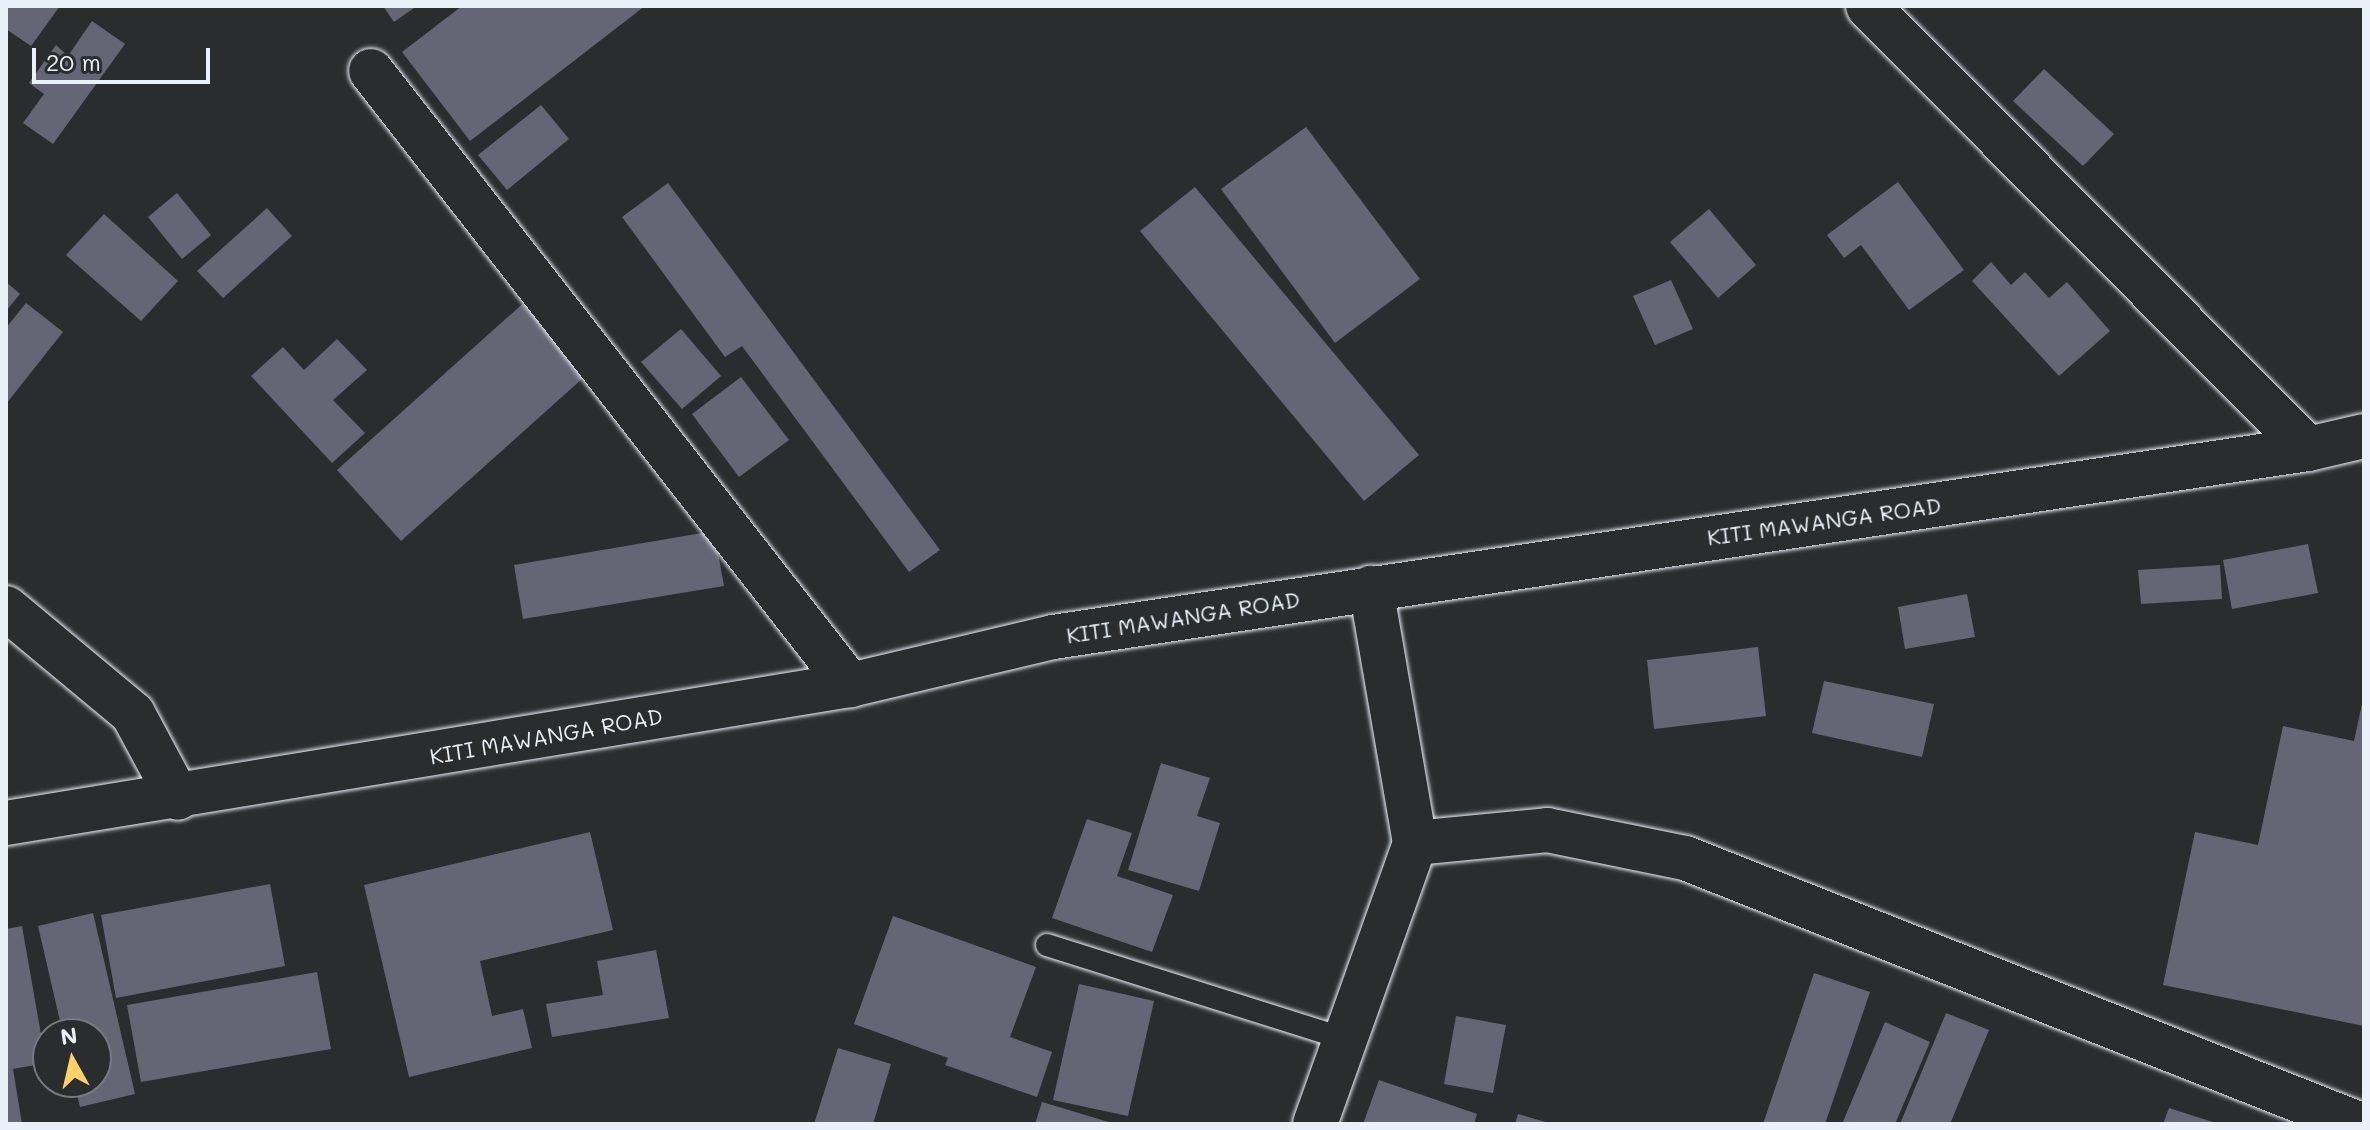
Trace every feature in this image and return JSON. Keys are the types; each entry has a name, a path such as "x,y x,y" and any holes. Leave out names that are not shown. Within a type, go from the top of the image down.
{"street":[{"path":"1868,6 2308,449"},
{"path":"371,71 850,685"},
{"name":"KITI MAWANGA ROAD","path":"6,823 178,798 850,685 1053,637 2308,449 2364,436"},
{"path":"1315,1124 1415,843 1371,588"},
{"path":"6,608 133,714 178,798"},
{"path":"1415,843 1547,830 1685,858 2359,1124"}],"lane":[{"path":"1047,945 1345,1039"}],"building":[{"path":"6,6 60,6 31,46 6,29"},
{"path":"383,6 417,6 394,22"},
{"path":"462,6 645,6 470,141 402,52"},
{"path":"92,21 125,44 53,144 23,123 44,94 29,83 56,45 68,56"},
{"path":"2044,69 2114,134 2083,166 2013,101"},
{"path":"541,105 569,139 507,190 478,155"},
{"path":"1306,127 1420,279 1335,343 1221,189"},
{"path":"1898,182 1964,270 1909,310 1861,245 1844,258 1827,235"},
{"path":"668,183 940,550 909,572 742,346 725,357 622,217"},
{"path":"1195,187 1419,455 1364,501 1140,231"},
{"path":"177,193 211,235 182,259 148,217"},
{"path":"267,208 292,236 223,298 197,271"},
{"path":"1709,209 1756,265 1718,298 1670,242"},
{"path":"104,214 178,281 141,321 66,255"},
{"path":"1991,262 2011,285 2025,272 2049,298 2067,282 2110,331 2059,376 1972,281"},
{"path":"1671,280 1693,329 1655,345 1633,296"},
{"path":"6,282 20,294 6,311"},
{"path":"528,299 592,370 401,541 337,470"},
{"path":"26,303 63,332 6,404 6,328"},
{"path":"681,329 721,376 682,409 641,362"},
{"path":"337,339 367,370 333,400 365,433 332,463 251,376 283,347 304,370"},
{"path":"741,377 789,440 739,477 692,414"},
{"path":"714,531 724,586 523,619 514,565"},
{"path":"2308,544 2318,593 2232,609 2223,560"},
{"path":"2220,565 2222,599 2141,604 2138,570"},
{"path":"1967,594 1975,637 1905,649 1898,607"},
{"path":"1758,647 1766,716 1654,729 1647,660"},
{"path":"1824,681 1934,704 1922,757 1812,733"},
{"path":"2363,699 2364,1026 2163,985 2195,832 2258,845 2283,726 2354,741"},
{"path":"1161,763 1210,778 1197,816 1220,823 1199,891 1128,870"},
{"path":"1087,819 1132,833 1117,876 1173,895 1152,952 1052,918"},
{"path":"590,832 613,930 480,961 492,1016 523,1009 532,1048 409,1077 364,885"},
{"path":"270,884 285,966 116,998 101,915"},
{"path":"93,913 135,1094 80,1107 78,1098 112,1098 112,1018 59,1018 38,926"},
{"path":"893,916 1036,967 1010,1037 1052,1052 1037,1097 945,1065 948,1058 854,1024"},
{"path":"22,926 38,1018 32,1018 32,1066 13,1069 22,1124 6,1124 6,929"},
{"path":"656,950 669,1018 552,1037 546,1004 603,995 597,961"},
{"path":"317,972 331,1049 141,1082 127,1005"},
{"path":"1814,973 1870,992 1825,1124 1763,1124"},
{"path":"1079,984 1154,1001 1128,1116 1053,1100"},
{"path":"1946,1013 1989,1030 1950,1124 1900,1124"},
{"path":"1456,1016 1506,1025 1493,1093 1444,1084"},
{"path":"1885,1022 1930,1042 1895,1124 1842,1124"},
{"path":"838,1048 891,1064 873,1124 814,1124"},
{"path":"1379,1080 1477,1114 1474,1124 1363,1124"},
{"path":"1042,1102 1112,1123 1112,1124 1035,1124"},
{"path":"2169,1108 2216,1123 2216,1124 2163,1124"},
{"path":"1518,1114 1549,1123 1515,1124"}]}
